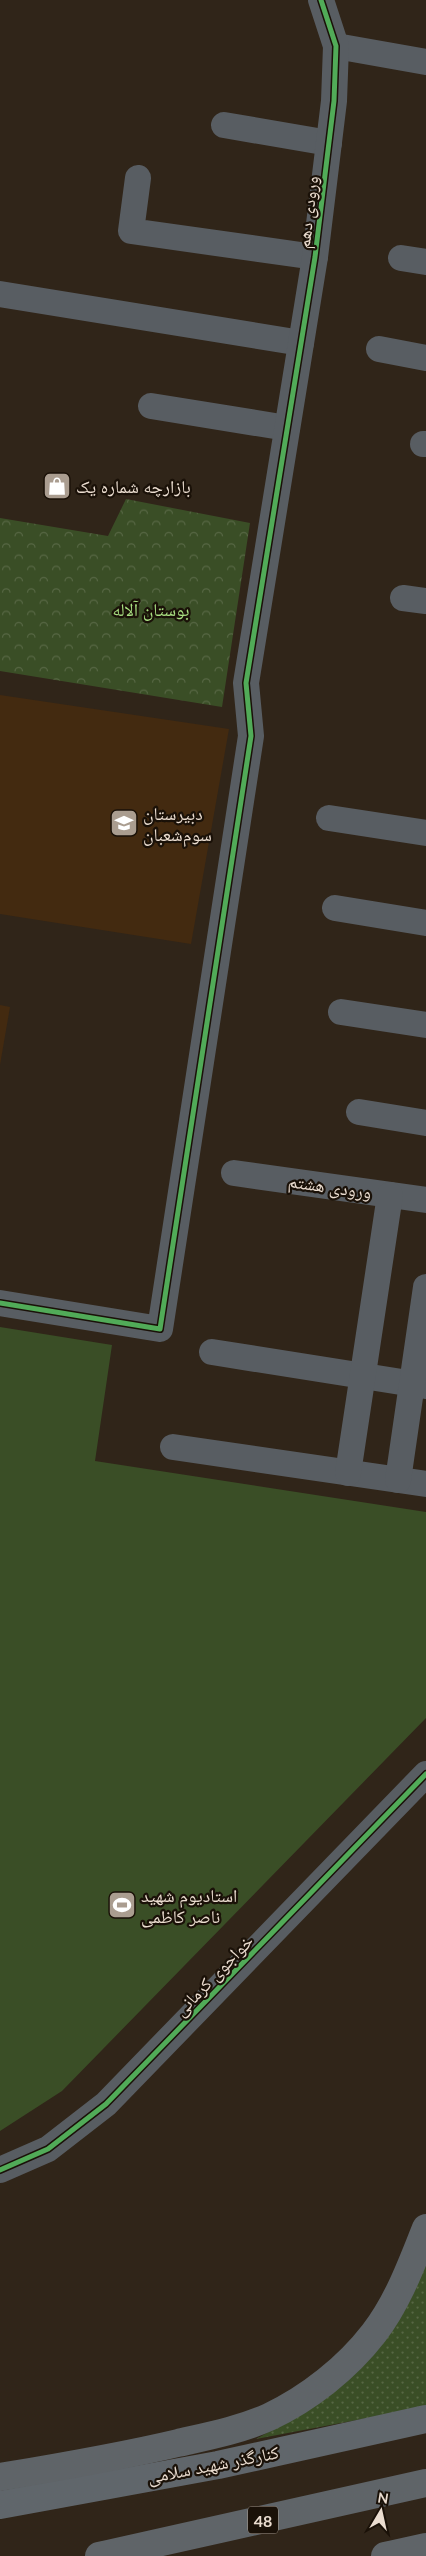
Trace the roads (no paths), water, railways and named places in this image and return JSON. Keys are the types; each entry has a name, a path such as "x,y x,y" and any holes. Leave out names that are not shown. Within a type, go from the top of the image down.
{"highway":[{"path":"0,2477 113,2458 236,2430 269,2416 299,2399 332,2376 356,2354 376,2331 394,2300 426,2228"},
{"name":"48","path":"99,2556 426,2483"},
{"path":"385,2556 426,2547"}],"main road":[{"name":"کنارگذر شهید سلامی","path":"0,2505 218,2464 426,2419"}],"street":[{"name":"ورودی دهم","path":"0,1303 160,1329 251,736 246,683 316,257 329,142 336,46 321,0"},
{"path":"336,46 426,62"},
{"path":"224,125 329,142"},
{"path":"138,178 131,231 316,257"},
{"path":"0,294 301,344"},
{"path":"379,349 426,358"},
{"path":"151,406 287,428"},
{"path":"329,818 426,833"},
{"path":"335,908 426,923"},
{"path":"341,1012 426,1025"},
{"path":"359,1112 426,1123"},
{"name":"ورودی هشتم","path":"234,1173 426,1200"},
{"path":"348,1472 390,1195"},
{"path":"398,1480 419,1385 426,1287"},
{"path":"212,1352 419,1385"},
{"path":"173,1447 426,1484"},
{"name":"خواجوی کرمانی","path":"0,2170 48,2149 106,2104 426,1774"}],"place":[{"name":"بازارچه شماره یک","path":"57,486"},
{"name":"دبیرستان سوم‌شعبان","path":"124,823"},
{"name":"استادیوم شهید ناصر کاظمی","path":"122,1905"}],"park label":[{"name":"بوستان آلاله","path":"151,609"}]}
